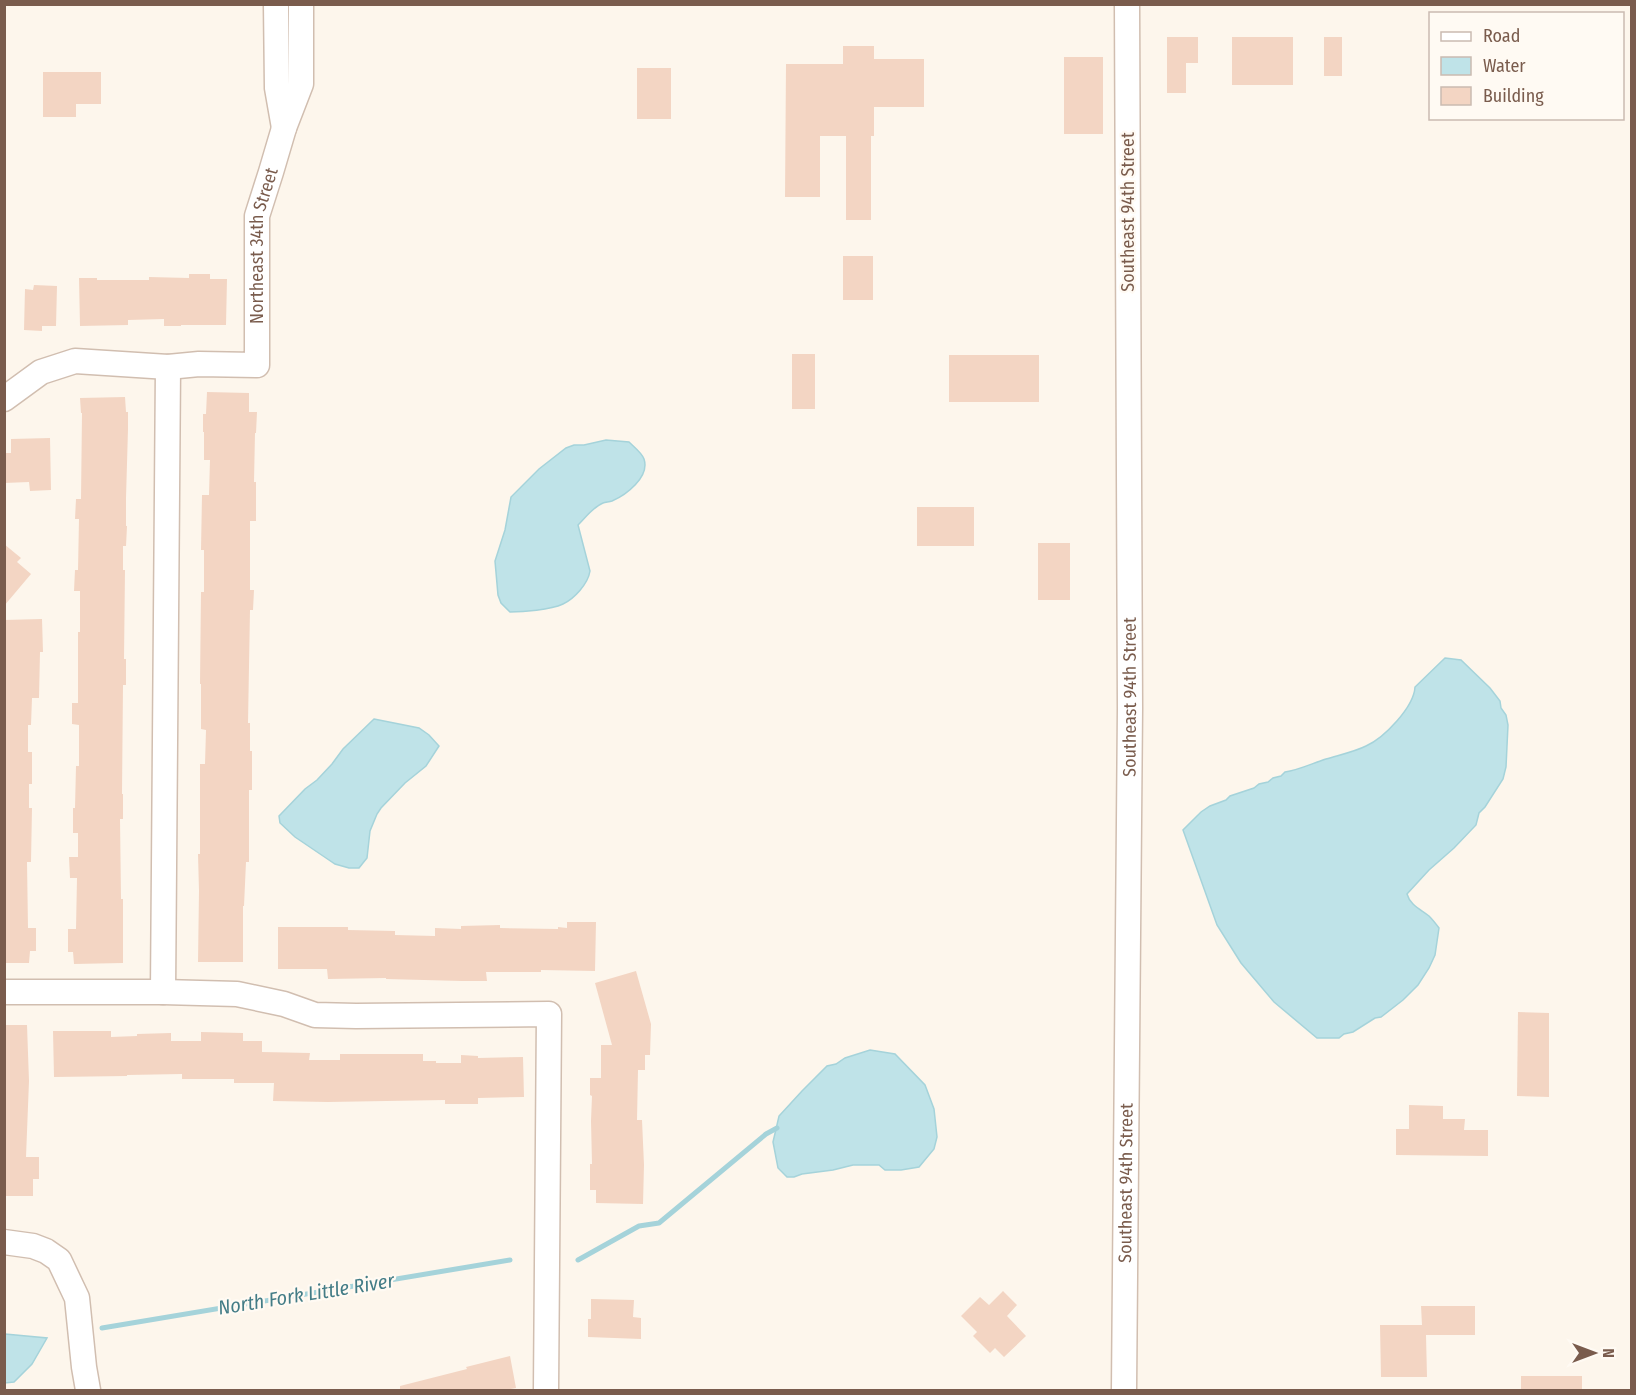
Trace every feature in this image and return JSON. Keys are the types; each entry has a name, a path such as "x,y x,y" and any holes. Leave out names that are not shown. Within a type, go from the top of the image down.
{"street":[{"name":"Northeast 34th Street","path":"276,4 277,88 284,128"},
{"name":"Northeast 34th Street","path":"168,367 199,364 257,365 257,216 284,128 301,84 301,4"},
{"name":"Southeast 94th Street","path":"1125,1390 1130,570 1127,4"},
{"path":"4,399 41,372 75,361 168,367 163,992"},
{"path":"4,992 237,994 284,1004 315,1015 549,1014 546,1390"},
{"path":"4,1242 33,1246 59,1260 77,1298 88,1390"}],"water":[{"path":"606,440 629,442 642,455 645,466 640,479 630,490 596,507 578,525 590,571 586,581 576,595 563,604 544,609 510,612 501,603 498,595 495,561 505,530 511,497 539,469 566,448"},
{"path":"1445,658 1461,660 1500,701 1508,725 1506,767 1503,779 1479,813 1476,825 1407,894 1413,904 1429,916 1439,928 1435,955 1418,985 1381,1017 1375,1018 1353,1032 1339,1038 1317,1038 1274,1002 1241,963 1217,925 1183,830 1201,812 1230,796 1268,782 1285,772 1357,750 1373,742 1397,721 1409,704 1415,687"},
{"path":"374,719 419,728 439,746 426,766 405,783 381,808 370,831 367,858 359,868 349,868 335,864 295,837 280,823 279,816 317,780 343,749"},
{"path":"870,1050 895,1054 925,1085 934,1109 937,1137 934,1149 919,1167 885,1170 879,1165 853,1165 787,1177 778,1168 773,1142 779,1116 827,1066"},
{"path":"5,1334 47,1338 32,1364 14,1382 5,1383"}],"building":[{"path":"1167,37 1198,37 1198,63 1186,63 1186,93 1167,93"},
{"path":"1232,37 1293,37 1293,85 1232,85"},
{"path":"1324,37 1342,37 1342,76 1324,76"},
{"path":"843,46 874,46 874,59 924,59 924,107 874,107 874,136 871,136 871,220 846,220 846,136 820,136 820,197 785,197 786,64 843,64"},
{"path":"1064,57 1103,57 1103,134 1064,134"},
{"path":"637,68 671,68 671,119 637,119"},
{"path":"43,72 101,72 101,104 76,104 76,117 43,117"},
{"path":"843,256 873,256 873,300 843,300"},
{"path":"189,274 210,274 210,279 227,279 226,325 164,326 164,319 128,320 128,325 80,326 79,278 149,280 149,277 189,278"},
{"path":"34,285 57,286 56,326 42,326 42,331 24,330 25,289 33,290"},
{"path":"792,354 815,354 815,409 792,409"},
{"path":"949,355 1039,355 1039,402 949,402"},
{"path":"207,392 249,393 249,412 257,412 254,482 256,482 256,521 250,521 250,590 254,590 253,610 250,610 248,723 250,723 250,751 252,751 252,790 249,790 249,862 246,862 243,906 243,962 198,962 200,764 205,764 206,730 201,729 200,684 201,592 204,592 204,550 201,550 202,495 209,495 210,460 204,460 203,414 206,414"},
{"path":"125,397 126,412 128,412 127,526 126,546 123,546 126,685 123,685 123,819 120,819 123,963 74,964 73,952 68,952 68,929 76,929 77,878 70,878 69,857 78,857 78,833 73,833 73,808 75,808 76,766 79,766 79,725 72,724 72,703 78,703 78,632 80,632 80,591 74,591 75,570 78,570 79,519 75,519 76,499 81,499 82,413 80,398"},
{"path":"50,438 51,490 30,491 29,482 4,483 4,453 11,453 11,439"},
{"path":"917,507 974,507 974,546 917,546"},
{"path":"1038,543 1070,543 1070,600 1038,600"},
{"path":"4,544 21,558 17,562 31,574 4,606"},
{"path":"42,619 43,652 40,652 39,698 32,698 31,725 28,725 28,752 32,752 29,808 32,808 31,862 27,862 28,928 36,928 36,951 30,951 29,963 4,963 4,620"},
{"path":"567,922 596,922 595,971 486,972 487,981 462,981 386,978 328,979 327,969 278,969 278,927 348,927 348,930 395,931 395,935 435,936 435,928 461,929 461,926 500,925 500,928 558,929 558,927 567,928"},
{"path":"636,971 651,1024 650,1055 645,1055 645,1070 638,1070 637,1120 642,1120 643,1204 596,1203 596,1190 590,1190 592,1096 590,1095 590,1078 601,1078 601,1045 612,1045 595,983"},
{"path":"1518,1012 1549,1013 1549,1097 1517,1096"},
{"path":"4,1025 27,1025 29,1081 26,1157 39,1157 39,1179 33,1179 33,1196 4,1196"},
{"path":"53,1031 111,1031 111,1037 171,1033 171,1041 201,1041 201,1032 243,1033 243,1041 262,1041 262,1052 310,1053 309,1060 340,1060 340,1054 423,1054 423,1061 436,1061 436,1063 461,1063 461,1055 478,1056 478,1058 523,1057 524,1097 478,1098 478,1104 445,1104 445,1100 273,1101 274,1083 234,1083 234,1079 182,1079 182,1074 54,1077"},
{"path":"1409,1105 1443,1106 1443,1119 1465,1119 1464,1130 1488,1130 1488,1156 1396,1155 1396,1129 1409,1129"},
{"path":"1003,1291 1017,1305 1007,1316 1026,1336 1004,1357 995,1348 990,1353 973,1336 977,1332 961,1316 980,1297 989,1305"},
{"path":"591,1299 634,1300 633,1317 641,1318 641,1339 588,1337"},
{"path":"1421,1306 1475,1306 1475,1335 1426,1335 1427,1377 1381,1377 1380,1325 1422,1325"},
{"path":"510,1356 516,1388 506,1390 400,1390 400,1386"},
{"path":"1521,1376 1582,1376 1582,1390 1521,1390"}],"waterway":[{"name":"North Fork Little River","path":"578,1260 639,1226 659,1223 766,1134 777,1128"},
{"name":"North Fork Little River","path":"102,1328 510,1260"}]}
